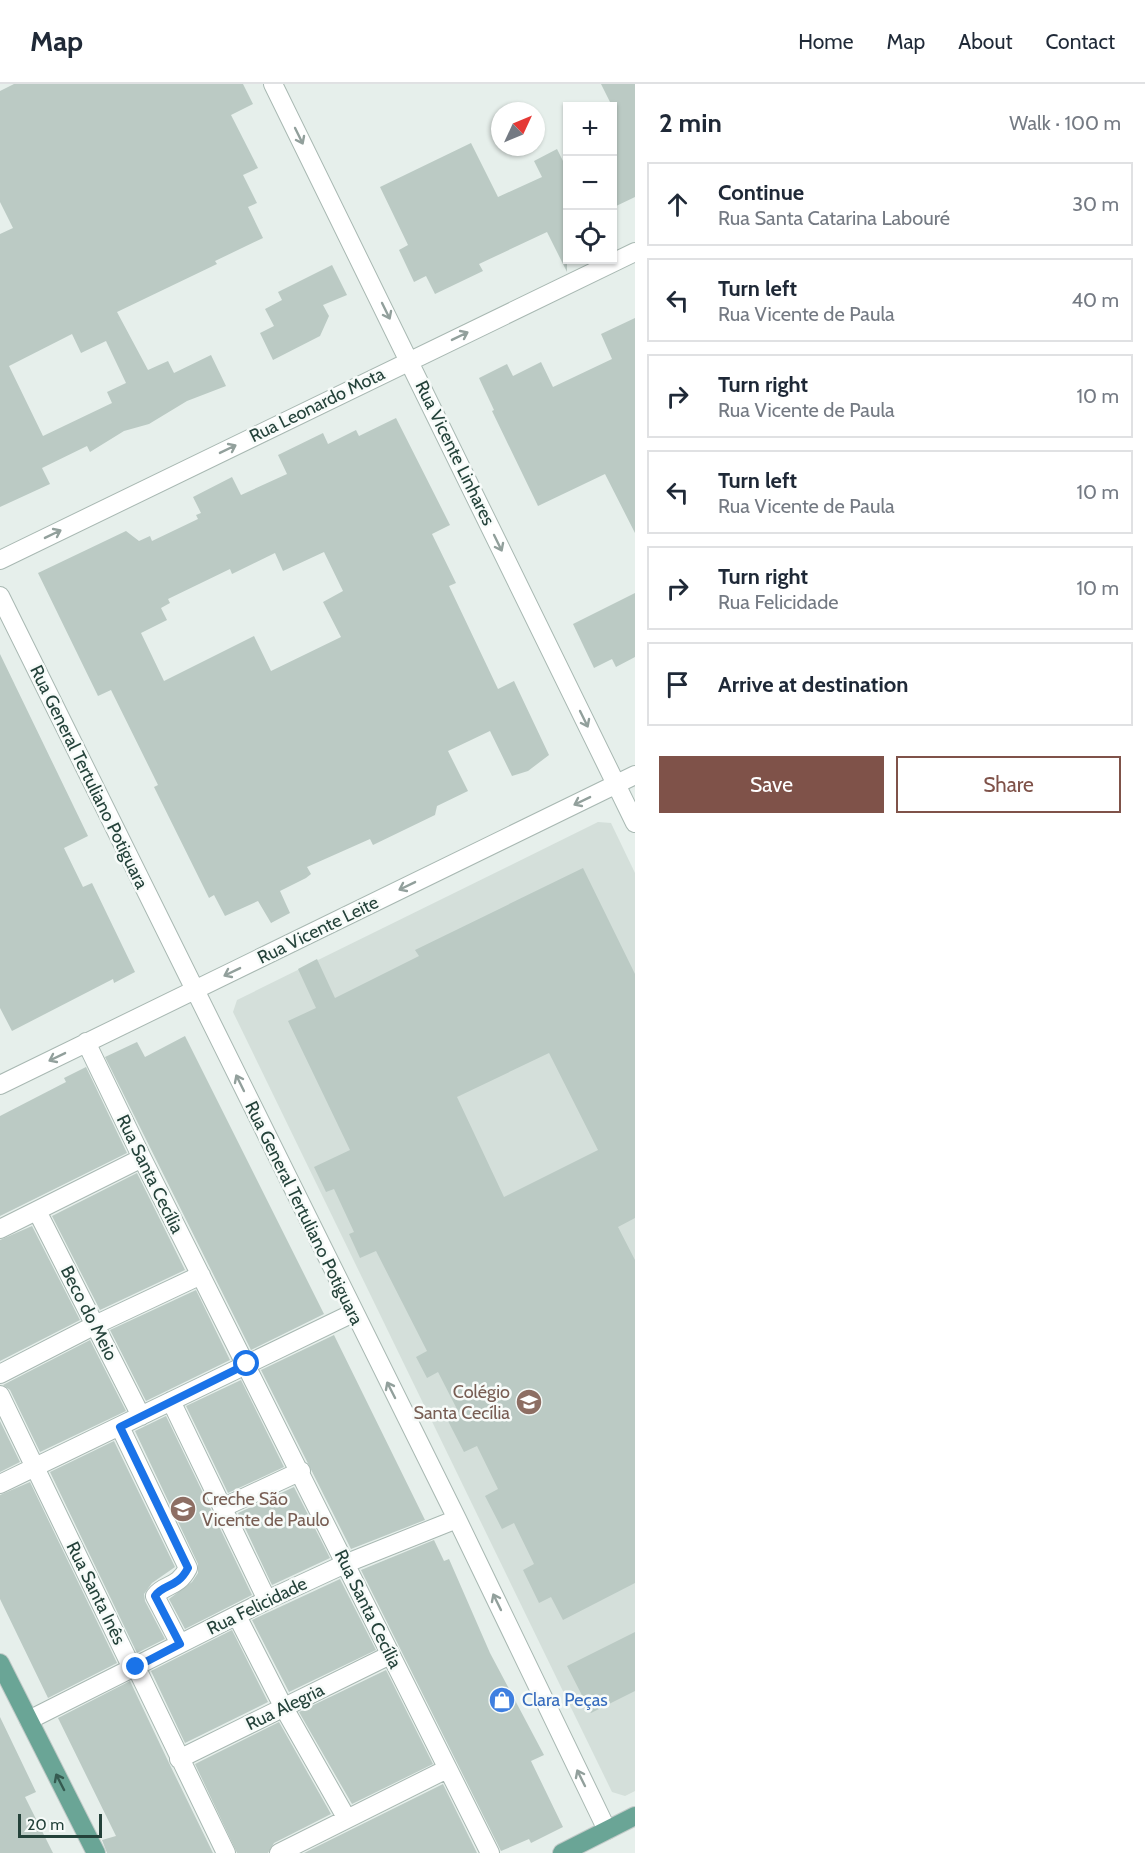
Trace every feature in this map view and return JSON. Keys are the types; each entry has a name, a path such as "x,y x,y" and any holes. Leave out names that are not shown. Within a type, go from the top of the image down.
{"main road":[{"path":"0,1663 96,1853"},
{"path":"562,1853 635,1816"}],"street":[{"name":"Rua Vicente Linhares","path":"273,84 635,823"},
{"name":"Rua Leonardo Mota","path":"0,560 635,252"},
{"name":"Rua General Tertuliano Potiguara","path":"0,596 457,1519 607,1830"},
{"name":"Rua Vicente Leite","path":"0,1085 635,775"},
{"name":"Rua Santa Cecília","path":"86,1042 490,1853"},
{"path":"0,1229 142,1158"},
{"name":"Beco do Meio","path":"37,1211 141,1416"},
{"path":"0,1374 95,1325 201,1275"},
{"path":"0,1484 353,1313"},
{"name":"Rua Santa Inês","path":"0,1395 130,1664 136,1667 226,1853"},
{"path":"171,1401 267,1600"},
{"path":"120,1427 188,1568 178,1583 158,1592 155,1596 180,1644"},
{"path":"224,1507 301,1471"},
{"name":"Rua Felicidade","path":"29,1720 267,1600 347,1563 457,1519"},
{"path":"237,1616 284,1708 346,1819"},
{"name":"Rua Alegria","path":"179,1759 390,1655"},
{"path":"279,1853 447,1770"}],"shaded area":[{"name":"Colégio Santa Cecília","path":"598,822 611,823 635,873 635,1791 625,1796 612,1792 233,1012 237,1000"}],"building":[{"path":"14,84 243,84 253,104 231,115 258,168 243,175 257,203 248,207 263,238 215,261 217,264 117,312 148,370 168,361 174,373 211,355 226,386 187,401 149,424 124,431 90,452 87,446 42,468 50,484 0,507 0,234 13,228 0,202 0,91","holes":["72,334 81,353 106,341 126,383 107,392 112,403 43,436 9,366"]},
{"path":"601,84 635,84 635,197 617,206 617,102 610,102"},
{"path":"471,143 498,197 542,177 534,161 557,149 563,161 563,264 547,232 479,264 483,271 435,294 426,276 414,282 399,250 408,245 380,187"},
{"path":"332,265 347,295 323,305 329,316 320,336 273,360 260,333 274,326 265,309 282,300 278,292"},
{"path":"635,318 635,533 605,474 538,506 492,411 494,410 479,378 507,364 513,376 541,362 553,387 612,359 601,334"},
{"path":"396,418 450,525 432,534 456,583 449,586 498,689 514,681 549,755 528,771 512,776 490,731 448,751 468,791 437,806 435,815 373,845 370,839 307,867 311,874 280,891 290,913 271,923 258,901 225,916 214,895 209,898 154,787 158,785 111,690 98,696 38,573 126,531 139,541 150,536 152,541 198,519 196,515 201,513 193,497 232,477 241,495 287,474 278,455 323,433 328,444 356,430 359,436","holes":["324,552 343,591 323,602 341,637 271,671 254,636 164,681 141,633 167,620 161,608 170,603 168,599 230,569 232,574 275,553 283,571"]},
{"path":"635,593 635,657 616,667 612,659 594,668 573,624"},
{"path":"0,654 88,836 64,848 83,887 92,883 135,972 114,983 113,979 12,1031 0,1008"},
{"name":"Colégio Santa Cecília","path":"583,868 635,974 635,1218 618,1227 635,1260 635,1583 563,1620 551,1597 539,1603 523,1570 534,1564 514,1523 502,1529 485,1496 498,1489 477,1446 464,1452 448,1421 460,1415 438,1372 427,1378 416,1357 427,1351 376,1251 360,1258 349,1234 354,1232 334,1189 326,1192 314,1167 350,1150 288,1021 316,1008 298,969 317,959 335,998 419,956 415,950","holes":["549,1053 598,1150 504,1197 457,1097"]},
{"path":"185,1036 324,1314 251,1350 105,1057 137,1042 145,1057"},
{"path":"86,1067 127,1153 0,1216 0,1116 66,1082 64,1078"},
{"path":"137,1173 185,1270 100,1310 52,1216"},
{"path":"32,1226 80,1320 0,1361 0,1240"},
{"path":"196,1290 230,1360 146,1401 110,1330"},
{"path":"334,1335 425,1520 351,1549 261,1370"},
{"path":"90,1340 126,1411 40,1452 10,1390 3,1385"},
{"path":"241,1380 284,1467 228,1493 186,1406"},
{"name":"Creche São Vicente de Paulo","path":"166,1416 252,1595 185,1629 169,1599 192,1582 198,1573 198,1564 135,1431"},
{"path":"0,1421 20,1462 0,1472"},
{"path":"114,1441 175,1567 152,1583 144,1594 145,1601 165,1639 137,1653 50,1472"},
{"path":"30,1482 117,1663 48,1698 0,1599 0,1495"},
{"path":"294,1487 330,1558 272,1585 238,1513"},
{"path":"434,1540 444,1561 449,1559 490,1653 544,1755 531,1761 563,1827 531,1843 529,1839 501,1851 361,1570"},
{"path":"340,1579 376,1650 289,1692 252,1620"},
{"path":"232,1630 268,1702 185,1743 151,1671"},
{"path":"635,1632 635,1691 591,1713 567,1666"},
{"path":"386,1670 433,1764 352,1804 299,1712"},
{"path":"130,1681 213,1853 107,1853 102,1840 116,1836 58,1718"},
{"path":"0,1717 36,1792 25,1797 53,1853 0,1853"},
{"path":"279,1722 331,1814 274,1843 268,1853 237,1853 195,1764"},
{"path":"443,1784 477,1853 304,1853"}],"place":[{"name":"Colégio Santa Cecília","path":"529,1402"},
{"name":"Creche São Vicente de Paulo","path":"183,1509"},
{"name":"Clara Peças","path":"502,1700"}],"route":[{"path":"136,1667 180,1644 157,1605 155,1596 158,1592 178,1583 188,1568 120,1427 247,1364"}]}
